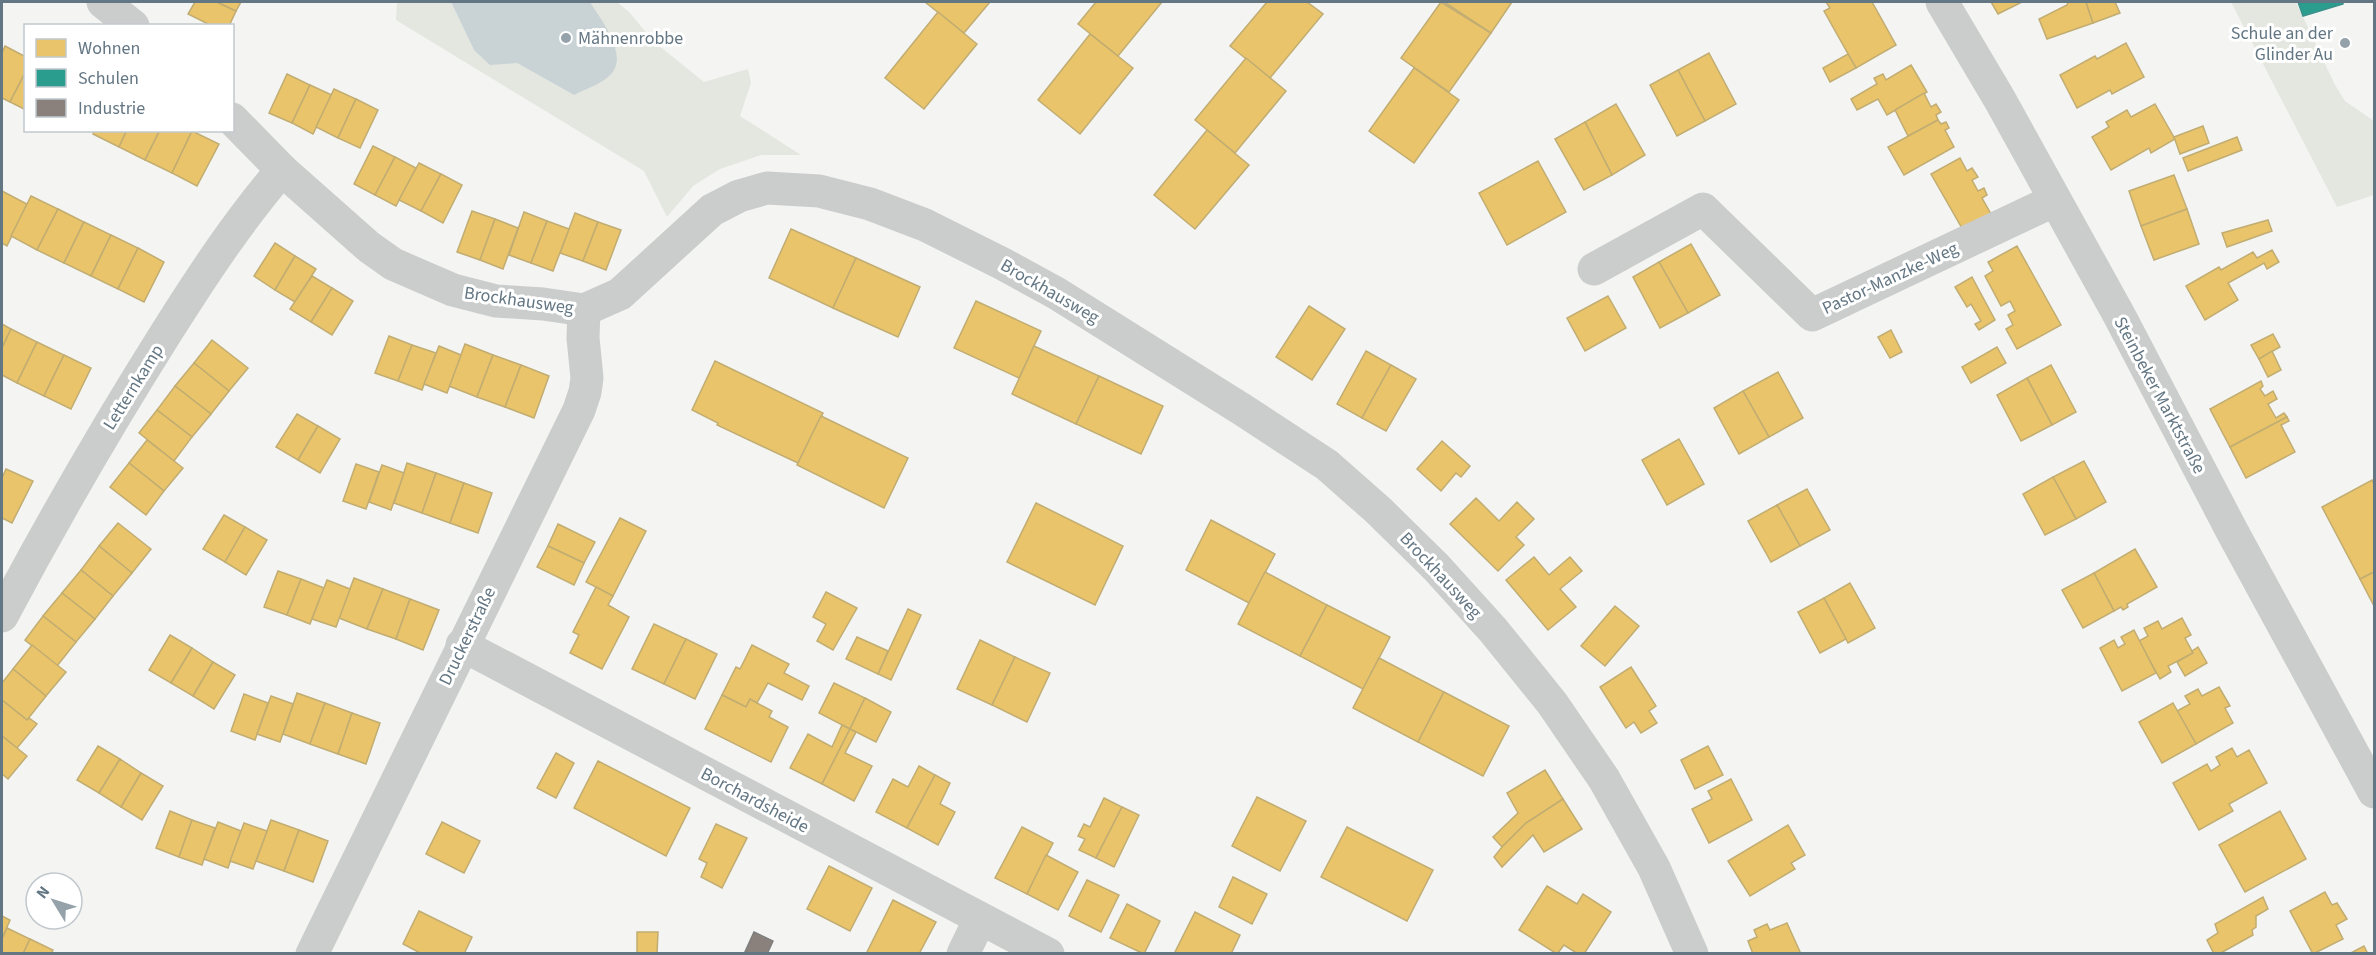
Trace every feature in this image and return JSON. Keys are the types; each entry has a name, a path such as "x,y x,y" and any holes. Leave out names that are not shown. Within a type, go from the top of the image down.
{"street":[{"path":"104,2 131,24"},
{"name":"Steinbeker Marktstraße","path":"1942,2 2119,315 2233,533 2374,792"},
{"name":"Brockhausweg","path":"234,121 282,170 369,247 393,264 453,290 495,301 543,304 584,310 620,294 712,210 739,196 767,188 819,191 870,204 926,225 1056,293 1326,465 1378,510 1436,567 1493,630 1552,703 1604,780 1654,868 1692,954"},
{"name":"Letternkamp","path":"2,616 70,491 136,380 244,215 282,170"},
{"name":"Pastor-Manzke-Weg","path":"1594,269 1703,209 1812,315 2055,200"},
{"name":"Druckerstraße","path":"312,954 579,410 587,378 583,338 584,310"},
{"name":"Borchardsheide","path":"462,645 1048,954"},
{"path":"963,954 981,919"}],"shaded area":[{"path":"397,2 451,2 474,50 517,63 574,95 616,50 590,2 617,2 630,13 653,41 704,82 748,69 751,83 740,116 801,155 761,155 720,169 693,186 667,217 644,171 396,20"},
{"path":"451,2 590,2 612,39 617,60 615,69 604,80 574,95 517,63 490,65 474,50"},
{"path":"2231,2 2296,2 2335,85 2345,101 2374,121 2374,195 2337,207"}],"building: Wohnen":[{"path":"195,2 217,2 236,11 230,24 208,24 188,14"},
{"path":"217,2 241,2 236,11"},
{"path":"925,2 990,2 964,33"},
{"path":"1096,2 1162,2 1118,56 1078,24"},
{"path":"1267,2 1307,2 1323,14 1270,78 1230,46"},
{"path":"1441,2 1491,33 1449,92 1401,58"},
{"path":"1444,2 1512,2 1491,33"},
{"path":"1826,2 1872,2 1896,45 1856,68 1824,11 1830,8"},
{"path":"1991,2 2022,2 1998,14"},
{"path":"2068,2 2086,2 2093,23 2047,39 2039,19 2067,5"},
{"path":"2086,2 2115,2 2120,13 2093,23"},
{"path":"938,12 977,44 924,109 885,78"},
{"path":"1090,34 1133,68 1080,134 1038,100"},
{"path":"2126,43 2144,77 2112,94 2110,90 2077,108 2060,75 2095,56 2097,59"},
{"path":"5,46 24,56 24,75 10,102 2,98 2,53"},
{"path":"1709,53 1736,104 1705,121 1678,70"},
{"path":"1848,54 1856,68 1830,82 1823,68"},
{"path":"1246,58 1286,91 1235,153 1195,120"},
{"path":"1911,65 1927,92 1887,115 1878,99 1857,110 1851,99 1877,84 1874,78 1883,74 1886,80"},
{"path":"1414,68 1459,100 1414,163 1369,131"},
{"path":"1678,70 1705,121 1677,136 1650,85"},
{"path":"287,74 310,85 292,123 269,113"},
{"path":"24,75 24,109 10,102"},
{"path":"310,85 332,95 313,134 292,123"},
{"path":"334,89 356,99 338,138 316,127"},
{"path":"1924,93 1931,107 1936,104 1941,112 1936,115 1938,120 1908,136 1895,110"},
{"path":"356,99 378,110 360,148 338,138"},
{"path":"1616,104 1645,155 1612,175 1585,122"},
{"path":"2155,104 2175,139 2151,153 2149,148 2111,170 2092,137 2109,127 2106,122 2127,110 2131,117"},
{"path":"1938,120 1941,124 1946,122 1949,128 1945,130 1954,147 1904,175 1888,147"},
{"path":"1585,122 1612,175 1584,190 1555,139"},
{"path":"2203,126 2209,143 2180,154 2174,137"},
{"path":"1207,130 1249,165 1195,229 1154,195"},
{"path":"94,132 126,132 119,147 93,134"},
{"path":"126,132 159,132 145,160 119,147"},
{"path":"159,132 192,132 172,173 145,160"},
{"path":"192,132 219,144 197,186 172,173"},
{"path":"2237,137 2242,150 2188,171 2183,158"},
{"path":"373,146 395,157 375,195 354,184"},
{"path":"395,157 416,168 396,206 375,195"},
{"path":"1960,158 1967,171 1972,168 1978,177 1972,180 1978,191 1984,188 1987,195 1982,198 1991,214 1963,230 1931,174"},
{"path":"1538,161 1566,212 1507,245 1479,193"},
{"path":"419,163 441,174 421,211 399,200"},
{"path":"441,174 462,185 443,223 421,211"},
{"path":"2174,175 2187,209 2141,226 2129,191"},
{"path":"2,191 27,204 7,246 2,243"},
{"path":"31,196 58,209 37,250 11,236"},
{"path":"58,209 84,222 64,263 37,250"},
{"path":"2187,209 2199,244 2154,260 2141,226"},
{"path":"472,211 495,219 480,260 457,252"},
{"path":"524,212 547,221 531,263 509,255"},
{"path":"575,213 598,222 583,261 560,253"},
{"path":"495,219 518,228 503,269 480,260"},
{"path":"2268,220 2272,231 2227,247 2222,233"},
{"path":"547,221 569,229 553,271 531,263"},
{"path":"84,222 111,235 91,276 64,263"},
{"path":"598,222 621,230 606,270 583,261"},
{"path":"791,229 856,258 833,308 769,278"},
{"path":"111,235 138,248 118,289 91,276"},
{"path":"275,243 295,256 275,290 254,276"},
{"path":"1691,244 1720,295 1688,313 1659,262"},
{"path":"2017,246 2061,325 2017,349 2006,329 2013,325 2008,315 2015,311 2010,301 2001,306 1985,276 1993,271 1988,262"},
{"path":"138,248 164,262 144,302 118,289"},
{"path":"2272,250 2279,262 2267,269 2264,263 2228,283 2238,300 2205,320 2186,286 2219,267 2221,270 2253,252 2257,258"},
{"path":"295,256 316,269 295,302 275,290"},
{"path":"856,258 920,287 898,337 833,308"},
{"path":"1659,262 1688,313 1660,328 1633,277"},
{"path":"312,276 332,288 311,322 290,309"},
{"path":"1972,277 1995,320 1979,330 1975,324 1981,321 1971,304 1967,307 1955,287"},
{"path":"332,288 353,301 332,335 311,322"},
{"path":"1608,296 1626,328 1585,351 1567,318"},
{"path":"976,301 1041,331 1019,378 954,348"},
{"path":"1309,306 1345,329 1312,380 1276,357"},
{"path":"2,324 11,329 2,348"},
{"path":"11,329 37,342 17,383 2,375 2,348"},
{"path":"1891,330 1902,352 1890,358 1878,337"},
{"path":"2273,334 2280,347 2259,359 2251,345"},
{"path":"389,336 412,345 398,381 375,373"},
{"path":"212,340 248,368 229,391 194,363"},
{"path":"37,342 64,355 44,396 17,383"},
{"path":"465,344 493,355 477,397 449,386"},
{"path":"412,345 436,353 422,390 398,381"},
{"path":"439,346 461,355 447,393 424,384"},
{"path":"1034,346 1099,376 1076,424 1012,394"},
{"path":"1997,347 2006,363 1971,383 1962,367"},
{"path":"1366,351 1391,365 1362,418 1337,404"},
{"path":"2272,351 2281,370 2268,377 2259,359"},
{"path":"64,355 91,368 71,409 44,396"},
{"path":"493,355 521,365 505,407 477,397"},
{"path":"715,361 823,413 798,463 717,425 718,423 692,410"},
{"path":"194,363 229,391 211,414 175,386"},
{"path":"521,365 549,376 534,418 505,407"},
{"path":"1391,365 1416,379 1386,431 1362,418"},
{"path":"2051,365 2076,412 2052,425 2027,378"},
{"path":"1778,372 1803,418 1769,437 1743,391"},
{"path":"1099,376 1163,406 1141,454 1076,424"},
{"path":"2027,378 2052,425 2021,441 1997,395"},
{"path":"2261,381 2263,386 2260,389 2265,396 2273,391 2277,399 2268,404 2276,418 2284,413 2287,417 2230,447 2210,409"},
{"path":"175,386 211,414 192,437 157,410"},
{"path":"1743,391 1769,437 1739,454 1714,408"},
{"path":"157,410 192,437 174,461 139,433"},
{"path":"297,414 318,426 298,460 276,447"},
{"path":"821,416 908,458 884,508 797,465"},
{"path":"2287,417 2289,421 2281,425 2295,452 2246,478 2230,447"},
{"path":"318,426 340,439 320,473 298,460"},
{"path":"1679,439 1704,484 1667,505 1642,460"},
{"path":"147,440 183,468 164,491 129,463"},
{"path":"1442,441 1470,466 1461,477 1456,473 1441,491 1417,469"},
{"path":"2084,461 2106,502 2076,519 2053,477"},
{"path":"129,463 164,491 146,515 110,487"},
{"path":"407,463 436,473 422,513 394,503"},
{"path":"356,464 379,472 366,509 343,501"},
{"path":"382,465 404,473 391,510 369,502"},
{"path":"6,469 33,481 12,523 2,518 2,478"},
{"path":"436,473 464,483 450,523 422,513"},
{"path":"2053,477 2076,519 2045,535 2023,494"},
{"path":"2372,480 2374,485 2374,572 2360,579 2322,507"},
{"path":"464,483 492,493 478,533 450,523"},
{"path":"1807,489 1830,530 1800,546 1777,505"},
{"path":"1476,498 1499,521 1517,502 1534,519 1516,537 1524,545 1498,571 1450,524"},
{"path":"1036,503 1123,546 1095,605 1007,562"},
{"path":"1777,505 1800,546 1771,562 1748,521"},
{"path":"224,515 245,527 225,562 203,549"},
{"path":"620,518 646,531 613,596 586,582"},
{"path":"1211,520 1275,554 1249,603 1186,570"},
{"path":"118,523 151,549 132,573 99,546"},
{"path":"558,524 595,542 584,563 548,546"},
{"path":"245,527 267,540 246,575 225,562"},
{"path":"99,546 132,573 113,596 81,570"},
{"path":"548,546 584,563 574,585 537,567"},
{"path":"2135,549 2157,587 2127,604 2128,607 2123,610 2121,607 2114,611 2094,573"},
{"path":"1534,557 1549,575 1570,557 1582,571 1560,589 1576,607 1548,630 1506,580"},
{"path":"81,570 113,596 95,619 62,593"},
{"path":"278,571 301,579 287,615 264,607"},
{"path":"1265,572 1327,605 1300,656 1238,624"},
{"path":"2374,572 2374,606 2360,579"},
{"path":"2094,573 2114,611 2083,628 2062,590"},
{"path":"354,578 383,589 367,629 339,618"},
{"path":"301,579 324,588 310,624 287,615"},
{"path":"327,580 350,589 336,627 312,619"},
{"path":"1850,583 1875,628 1848,643 1824,598"},
{"path":"596,587 613,596 608,605 629,617 602,669 570,653 579,635 573,632"},
{"path":"383,589 410,599 396,639 367,629"},
{"path":"826,592 857,608 833,650 817,641 826,624 813,617"},
{"path":"62,593 95,619 76,642 43,616"},
{"path":"1824,598 1846,639 1820,653 1798,612"},
{"path":"410,599 439,610 423,650 396,639"},
{"path":"1327,605 1390,637 1363,689 1300,656"},
{"path":"1615,606 1639,626 1605,666 1581,646"},
{"path":"908,609 921,615 891,680 878,674"},
{"path":"43,616 76,642 57,666 25,640"},
{"path":"2182,618 2191,635 2185,638 2193,653 2168,666 2171,672 2160,679 2139,641 2148,636 2144,628 2158,621 2162,629"},
{"path":"654,624 686,639 664,684 632,669"},
{"path":"2134,630 2156,673 2122,691 2100,648 2114,640 2118,648 2125,644 2121,637"},
{"path":"170,635 192,648 171,683 149,670"},
{"path":"857,637 888,651 878,674 846,659"},
{"path":"686,639 717,654 695,699 664,684"},
{"path":"980,640 1015,657 992,705 957,689"},
{"path":"32,645 66,672 46,696 13,669"},
{"path":"752,645 789,664 784,673 809,686 802,700 768,683 757,703 750,699 746,707 722,695 736,667 740,669"},
{"path":"2198,647 2207,663 2185,676 2177,662 2193,653 2192,651"},
{"path":"192,648 213,662 193,696 171,683"},
{"path":"1015,657 1050,673 1027,722 992,705"},
{"path":"1379,658 1444,692 1418,742 1353,708"},
{"path":"213,662 235,675 214,709 193,696"},
{"path":"1631,667 1656,706 1649,711 1657,723 1641,733 1634,722 1626,728 1600,687"},
{"path":"13,669 46,696 27,720 2,700 2,683"},
{"path":"834,683 865,698 850,729 819,713"},
{"path":"2219,687 2230,706 2225,708 2233,723 2196,744 2177,711 2190,704 2185,696 2198,689 2202,696"},
{"path":"1444,692 1509,726 1483,776 1418,742"},
{"path":"297,693 325,703 310,744 283,734"},
{"path":"244,694 268,703 255,740 231,731"},
{"path":"722,695 746,707 750,699 772,711 769,717 788,727 771,762 705,729"},
{"path":"271,696 293,704 280,742 257,734"},
{"path":"865,698 891,712 876,742 850,729"},
{"path":"2,700 27,720 29,718 37,724 17,748 2,736"},
{"path":"325,703 352,713 338,754 310,744"},
{"path":"2173,703 2196,744 2162,763 2139,722"},
{"path":"352,713 380,723 366,764 338,754"},
{"path":"842,725 850,729 822,784 790,768 808,734 832,747"},
{"path":"850,729 856,732 845,753 872,766 854,801 822,784"},
{"path":"2,736 27,756 8,779 2,774"},
{"path":"98,746 120,759 99,793 77,780"},
{"path":"1708,746 1723,775 1695,789 1681,760"},
{"path":"2232,748 2237,757 2249,750 2267,783 2229,804 2233,811 2199,830 2173,783 2207,764 2211,771 2220,765 2216,757"},
{"path":"556,753 574,763 556,798 537,788"},
{"path":"120,759 141,773 121,807 99,793"},
{"path":"598,761 690,808 666,856 574,808"},
{"path":"919,766 935,775 907,828 876,812 893,779 908,787"},
{"path":"1545,770 1563,799 1526,823 1502,847 1493,837 1518,813 1507,793"},
{"path":"141,773 163,786 142,820 121,807"},
{"path":"935,775 950,783 940,804 955,812 938,845 907,828"},
{"path":"1731,779 1752,820 1709,843 1692,809 1712,799 1708,791"},
{"path":"1257,797 1306,821 1280,871 1232,846"},
{"path":"1104,798 1122,807 1096,858 1079,850 1085,839 1078,836 1084,824 1090,827"},
{"path":"1563,799 1582,829 1544,852 1533,835 1502,867 1494,857 1502,847 1526,823"},
{"path":"1122,807 1139,815 1114,867 1096,858"},
{"path":"170,811 192,820 179,857 156,848"},
{"path":"2280,811 2306,859 2245,892 2219,845"},
{"path":"192,820 215,828 202,865 179,857"},
{"path":"271,820 299,830 284,871 256,861"},
{"path":"218,822 241,831 228,868 204,859"},
{"path":"442,822 480,841 464,873 426,854"},
{"path":"244,823 267,831 253,869 230,861"},
{"path":"716,824 747,838 722,888 701,877 707,863 699,859"},
{"path":"1788,825 1805,855 1791,863 1795,869 1750,896 1728,861"},
{"path":"1022,827 1053,843 1027,894 995,878"},
{"path":"1347,827 1433,870 1407,921 1321,877"},
{"path":"299,830 328,841 313,882 284,871"},
{"path":"1046,855 1078,872 1058,910 1027,894"},
{"path":"829,866 872,888 850,931 807,909"},
{"path":"1233,877 1267,894 1252,924 1219,907"},
{"path":"1087,880 1119,895 1101,932 1069,916"},
{"path":"1547,886 1577,904 1583,894 1611,912 1584,954 1578,954 1564,945 1557,954 1519,930"},
{"path":"2325,892 2332,905 2337,903 2347,919 2336,925 2343,939 2313,954 2290,911"},
{"path":"2263,897 2268,909 2256,916 2253,935 2219,954 2214,954 2207,940 2218,933 2215,924"},
{"path":"893,900 936,922 919,954 866,954"},
{"path":"1127,904 1160,921 1144,954 1110,938"},
{"path":"419,911 472,937 464,954 422,954 403,944"},
{"path":"1195,912 1240,935 1231,954 1174,954"},
{"path":"2,916 10,920 2,939"},
{"path":"1787,923 1801,954 1753,954 1748,941 1757,937 1754,930 1767,924 1770,930"},
{"path":"7,928 30,939 23,954 2,954 2,939"},
{"path":"637,932 658,932 657,954 637,953"},
{"path":"30,939 53,950 51,954 23,954"},
{"path":"2364,946 2368,954 2349,954"}],"building: Schulen":[{"path":"2298,2 2343,2 2343,4 2303,16"}],"building: Industrie":[{"path":"754,932 773,941 767,954 744,954"}],"place":[{"name":"Mähnenrobbe","path":"566,38"},
{"name":"Schule an der Glinder Au","path":"2345,43"}]}
